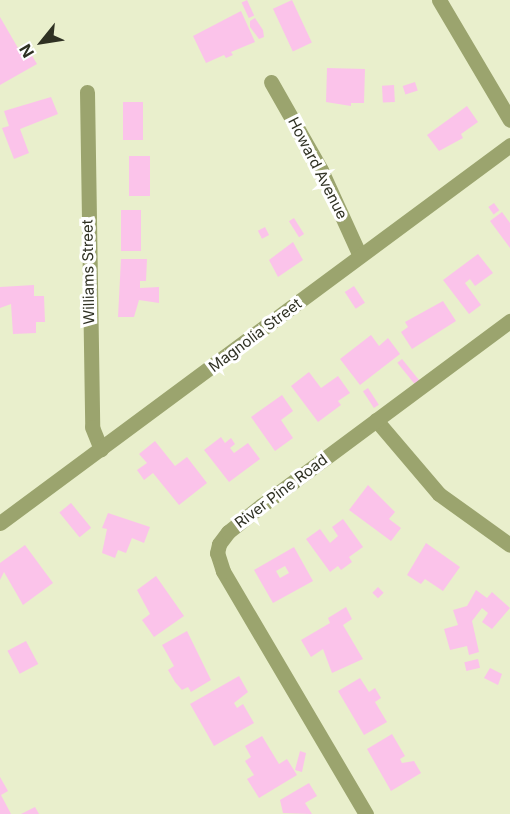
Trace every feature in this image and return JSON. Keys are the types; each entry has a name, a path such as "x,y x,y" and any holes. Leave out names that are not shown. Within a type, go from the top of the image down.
{"street":[{"path":"439,0 510,120"},
{"name":"Howard Avenue","path":"272,82 321,170 360,256"},
{"name":"Williams Street","path":"87,92 92,427 101,449"},
{"name":"Magnolia Street","path":"0,523 510,145"},
{"name":"River Pine Road","path":"366,814 223,571 217,553 228,532 510,321"},
{"path":"376,420 439,494 510,545"}],"building":[{"path":"247,0 254,15 249,18 242,3"},
{"path":"292,0 312,43 293,51 273,9"},
{"path":"241,11 255,42 231,52 233,55 226,58 224,55 206,63 193,36"},
{"path":"0,17 18,48 25,44 37,64 0,85"},
{"path":"255,18 263,30 264,37 259,39 250,27 250,21"},
{"path":"327,68 365,69 364,103 351,103 351,106 326,102"},
{"path":"415,82 418,91 405,95 403,86"},
{"path":"394,85 395,102 383,103 382,86"},
{"path":"51,97 58,114 20,129 29,153 14,159 2,128 9,126 4,111"},
{"path":"123,102 143,102 143,140 123,140"},
{"path":"467,106 478,122 461,134 463,138 439,151 427,135"},
{"path":"129,156 150,156 150,196 129,196"},
{"path":"494,203 499,210 494,214 488,207"},
{"path":"121,210 141,210 141,251 121,251"},
{"path":"502,212 510,223 510,248 490,221"},
{"path":"294,218 304,234 299,237 289,221"},
{"path":"265,227 269,235 262,239 258,231"},
{"path":"293,242 303,260 278,277 269,260"},
{"path":"478,254 493,273 475,286 470,279 465,283 481,305 469,314 443,280"},
{"path":"121,259 147,259 146,281 140,281 140,288 159,287 159,303 139,300 134,317 118,317"},
{"path":"34,285 34,296 44,296 45,322 36,322 36,333 13,334 11,304 0,308 0,287"},
{"path":"354,286 365,303 356,309 345,292"},
{"path":"443,301 456,321 412,349 401,332 408,327 405,322"},
{"path":"371,335 379,346 388,338 400,354 360,385 340,359"},
{"path":"402,359 420,381 415,385 397,363"},
{"path":"309,372 321,388 338,376 350,393 338,401 341,405 318,422 291,386"},
{"path":"368,388 379,405 374,408 363,391"},
{"path":"282,395 293,411 281,420 293,438 275,451 251,417"},
{"path":"221,437 225,443 231,438 235,444 230,448 234,453 248,443 260,459 229,482 204,450"},
{"path":"155,441 175,466 187,457 207,483 179,505 153,473 144,480 137,470 147,463 139,454"},
{"path":"368,485 395,512 389,519 401,528 391,541 349,510"},
{"path":"71,503 91,528 79,537 59,512"},
{"path":"108,513 150,527 144,543 132,538 126,553 118,550 115,558 102,553 107,529 102,528"},
{"path":"343,519 363,547 349,557 352,562 341,570 338,566 330,572 306,539 320,529 330,543 338,536 332,527"},
{"path":"426,543 460,567 443,591 425,579 421,584 407,575"},
{"path":"25,545 53,583 23,605 4,572 0,580 0,563"},
{"path":"294,547 313,581 273,603 254,570","holes":["285,566 289,573 280,578 276,571"]},
{"path":"156,576 184,616 154,637 142,620 150,614 137,590"},
{"path":"378,587 384,593 378,598 372,593"},
{"path":"476,590 487,598 492,592 510,608 492,629 482,622 488,613 482,608 472,621 479,652 469,655 467,646 450,650 444,629 458,625 453,610 467,606"},
{"path":"346,607 352,619 343,625 363,659 332,673 323,649 311,657 301,640 330,623 328,618"},
{"path":"187,631 211,680 191,692 188,687 182,690 175,682 168,670 174,666 162,645"},
{"path":"26,641 38,664 20,674 7,651"},
{"path":"478,659 480,668 466,671 464,662"},
{"path":"490,668 502,674 498,685 484,678"},
{"path":"239,676 248,692 234,703 237,708 243,704 254,723 214,746 190,704"},
{"path":"360,678 369,692 375,688 381,698 375,702 387,722 364,735 338,691"},
{"path":"392,734 405,756 400,759 402,763 414,761 421,773 391,791 367,749"},
{"path":"262,736 279,764 287,759 297,775 259,798 247,779 254,775 245,761 251,757 245,746"},
{"path":"300,751 306,753 302,772 295,770"},
{"path":"0,777 8,791 1,795 11,814 0,814"},
{"path":"309,783 317,796 305,803 312,814 283,813 280,800"},
{"path":"35,807 39,814 21,814"}]}
